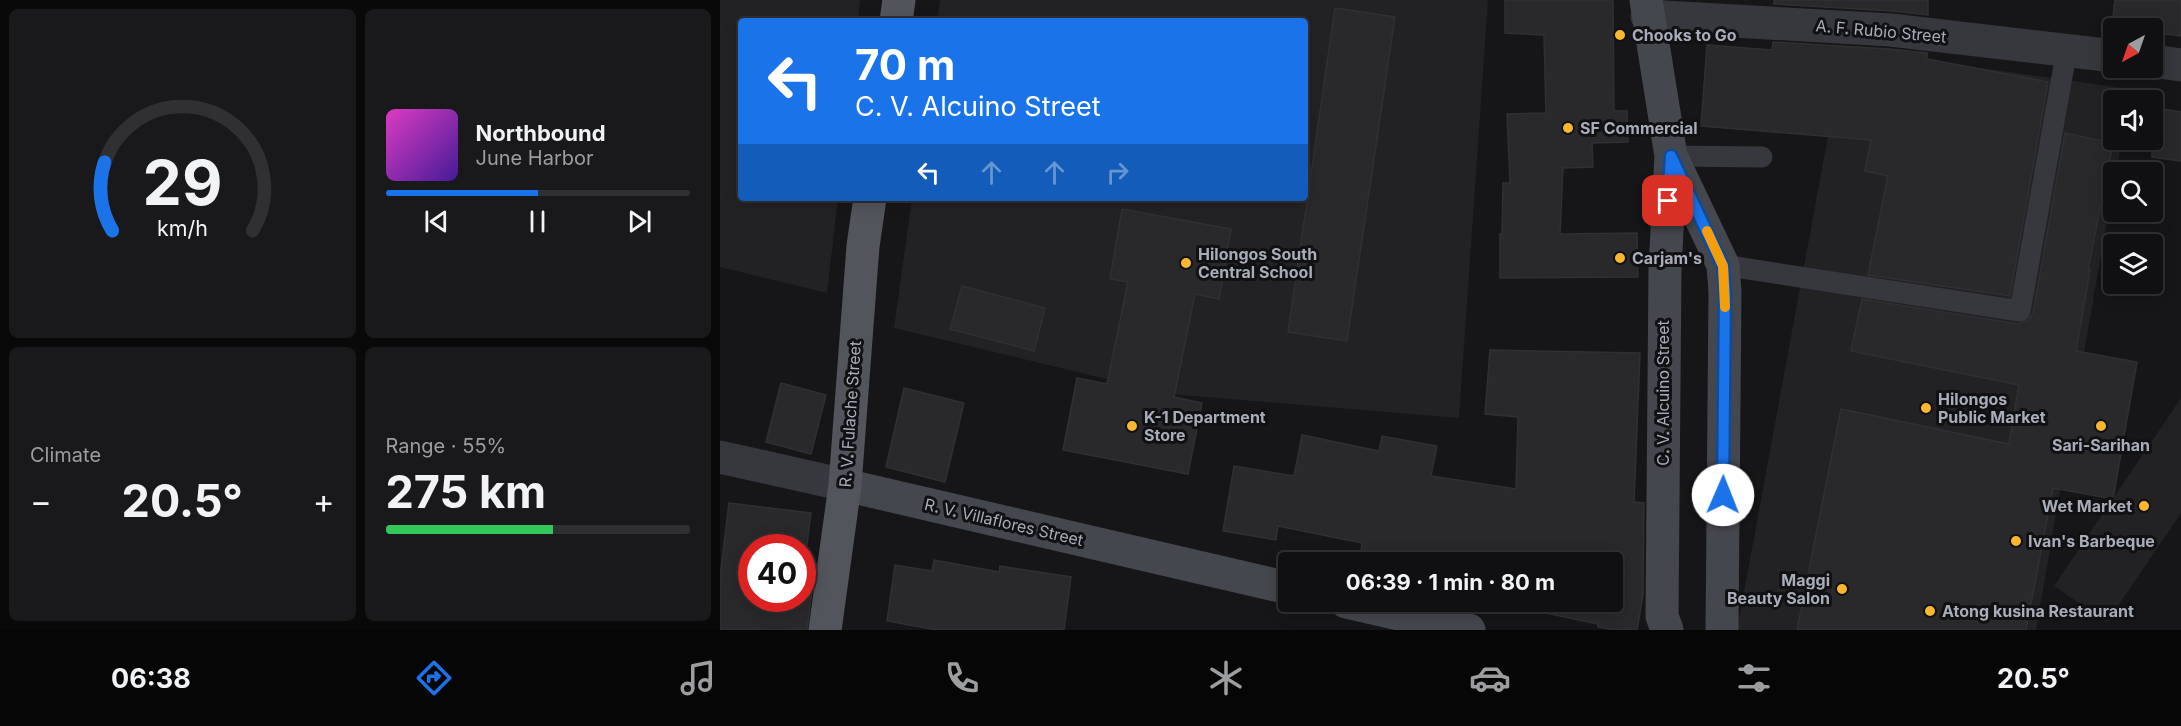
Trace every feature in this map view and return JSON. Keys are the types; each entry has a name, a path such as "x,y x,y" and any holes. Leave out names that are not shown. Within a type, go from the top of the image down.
{"main road":[{"path":"896,18 899,0"},
{"name":"R. V. Fulache Street","path":"825,630 845,485 863,246 870,201"}],"street":[{"name":"A. F. Rubio Street","path":"1647,8 1891,30 2103,54"},
{"name":"C. V. Alcuino Street","path":"1647,8 1671,156 1665,269 1662,508 1662,616 1667,630"},
{"path":"2163,63 2181,65"},
{"name":"C. V. Alcuino Street","path":"1671,156 1723,266 1725,292 1722,630"},
{"name":"R. V. Villaflores Street","path":"720,457 1278,586"},
{"path":"1390,612 1469,630"}],"lane":[{"path":"1723,266 2020,311 2067,49"},
{"path":"1671,156 1762,157"}],"shaded area":[{"path":"720,0 860,0 858,18 738,18 738,201 838,201 827,293 720,267"},
{"name":"Hilongos South Central School","path":"940,0 1488,0 1459,418 1169,394 894,328 912,201 1308,201 1308,18 937,18"},
{"name":"Hilongos Public Market","path":"1844,49 2130,89 2103,90 2103,150 2120,150 2118,162 2103,162 2103,222 2107,222 2036,630 1737,630"},
{"name":"Wet Market","path":"2181,398 2181,513 2107,622 2054,586"}],"building":[{"path":"1505,0 1613,0 1614,111 1627,111 1628,142 1592,143 1593,167 1563,168 1560,234 1637,233 1638,277 1500,278 1503,183 1510,183 1507,114 1546,113 1544,35 1505,33"},
{"path":"1774,0 1928,0 1928,15 1774,4"},
{"path":"2115,0 2181,0 2181,36 2163,34 2163,18 2113,18"},
{"path":"1335,8 1395,17 1347,341 1288,332"},
{"path":"1773,42 1927,53 1927,59 2048,82 2010,296 1868,275 1888,176 1865,171 1871,140 1701,126 1707,45 1772,50"},
{"path":"2163,109 2181,112 2181,161 2152,157 2152,150 2163,150"},
{"path":"2065,133 2103,141 2103,150 2112,150 2109,162 2103,162 2103,194 2088,270 2090,270 2076,351 2137,362 2113,499 2053,488 2026,630 1797,630 1841,409 2009,444 2019,385 1851,351 1862,299 2018,324 2029,320 2033,313"},
{"path":"1122,209 1231,229 1219,299 1195,294 1174,397 1202,403 1188,474 1063,450 1077,378 1107,384 1128,282 1110,279"},
{"path":"962,286 1045,308 1034,351 950,329"},
{"path":"1490,350 1640,353 1634,502 1644,503 1643,595 1637,630 1598,627 1598,624 1541,612 1623,612 1623,552 1372,552 1361,550 1362,543 1278,526 1276,540 1223,531 1234,466 1294,476 1302,435 1379,451 1382,436 1437,446 1431,476 1516,489 1518,417 1485,414"},
{"path":"781,383 826,395 811,454 766,442"},
{"path":"904,388 964,403 945,482 886,467"},
{"path":"729,503 811,513 808,534 738,534 738,612 809,612 807,630 720,630 720,578"},
{"path":"934,560 999,572 1000,566 1071,577 1064,630 937,630 887,621 895,565 932,571"}],"slow traffic":[{"path":"1707,231 1723,266 1725,307"}],"place":[{"name":"Chooks to Go","path":"1620,35"},
{"name":"SF Commercial","path":"1568,128"},
{"name":"Carjam's","path":"1620,258"},
{"name":"Hilongos South Central School","path":"1186,263"},
{"name":"Hilongos Public Market","path":"1926,408"},
{"name":"K-1 Department Store","path":"1132,426"},
{"name":"Sari-Sarihan","path":"2101,426"},
{"name":"Wet Market","path":"2144,506"},
{"name":"Ivan's Barbeque","path":"2016,541"},
{"name":"Maggi Beauty Salon","path":"1842,589"},
{"name":"Atong kusina Restaurant","path":"1930,611"}],"route":[{"path":"1668,201 1671,156 1723,266 1725,292 1723,495"}]}
